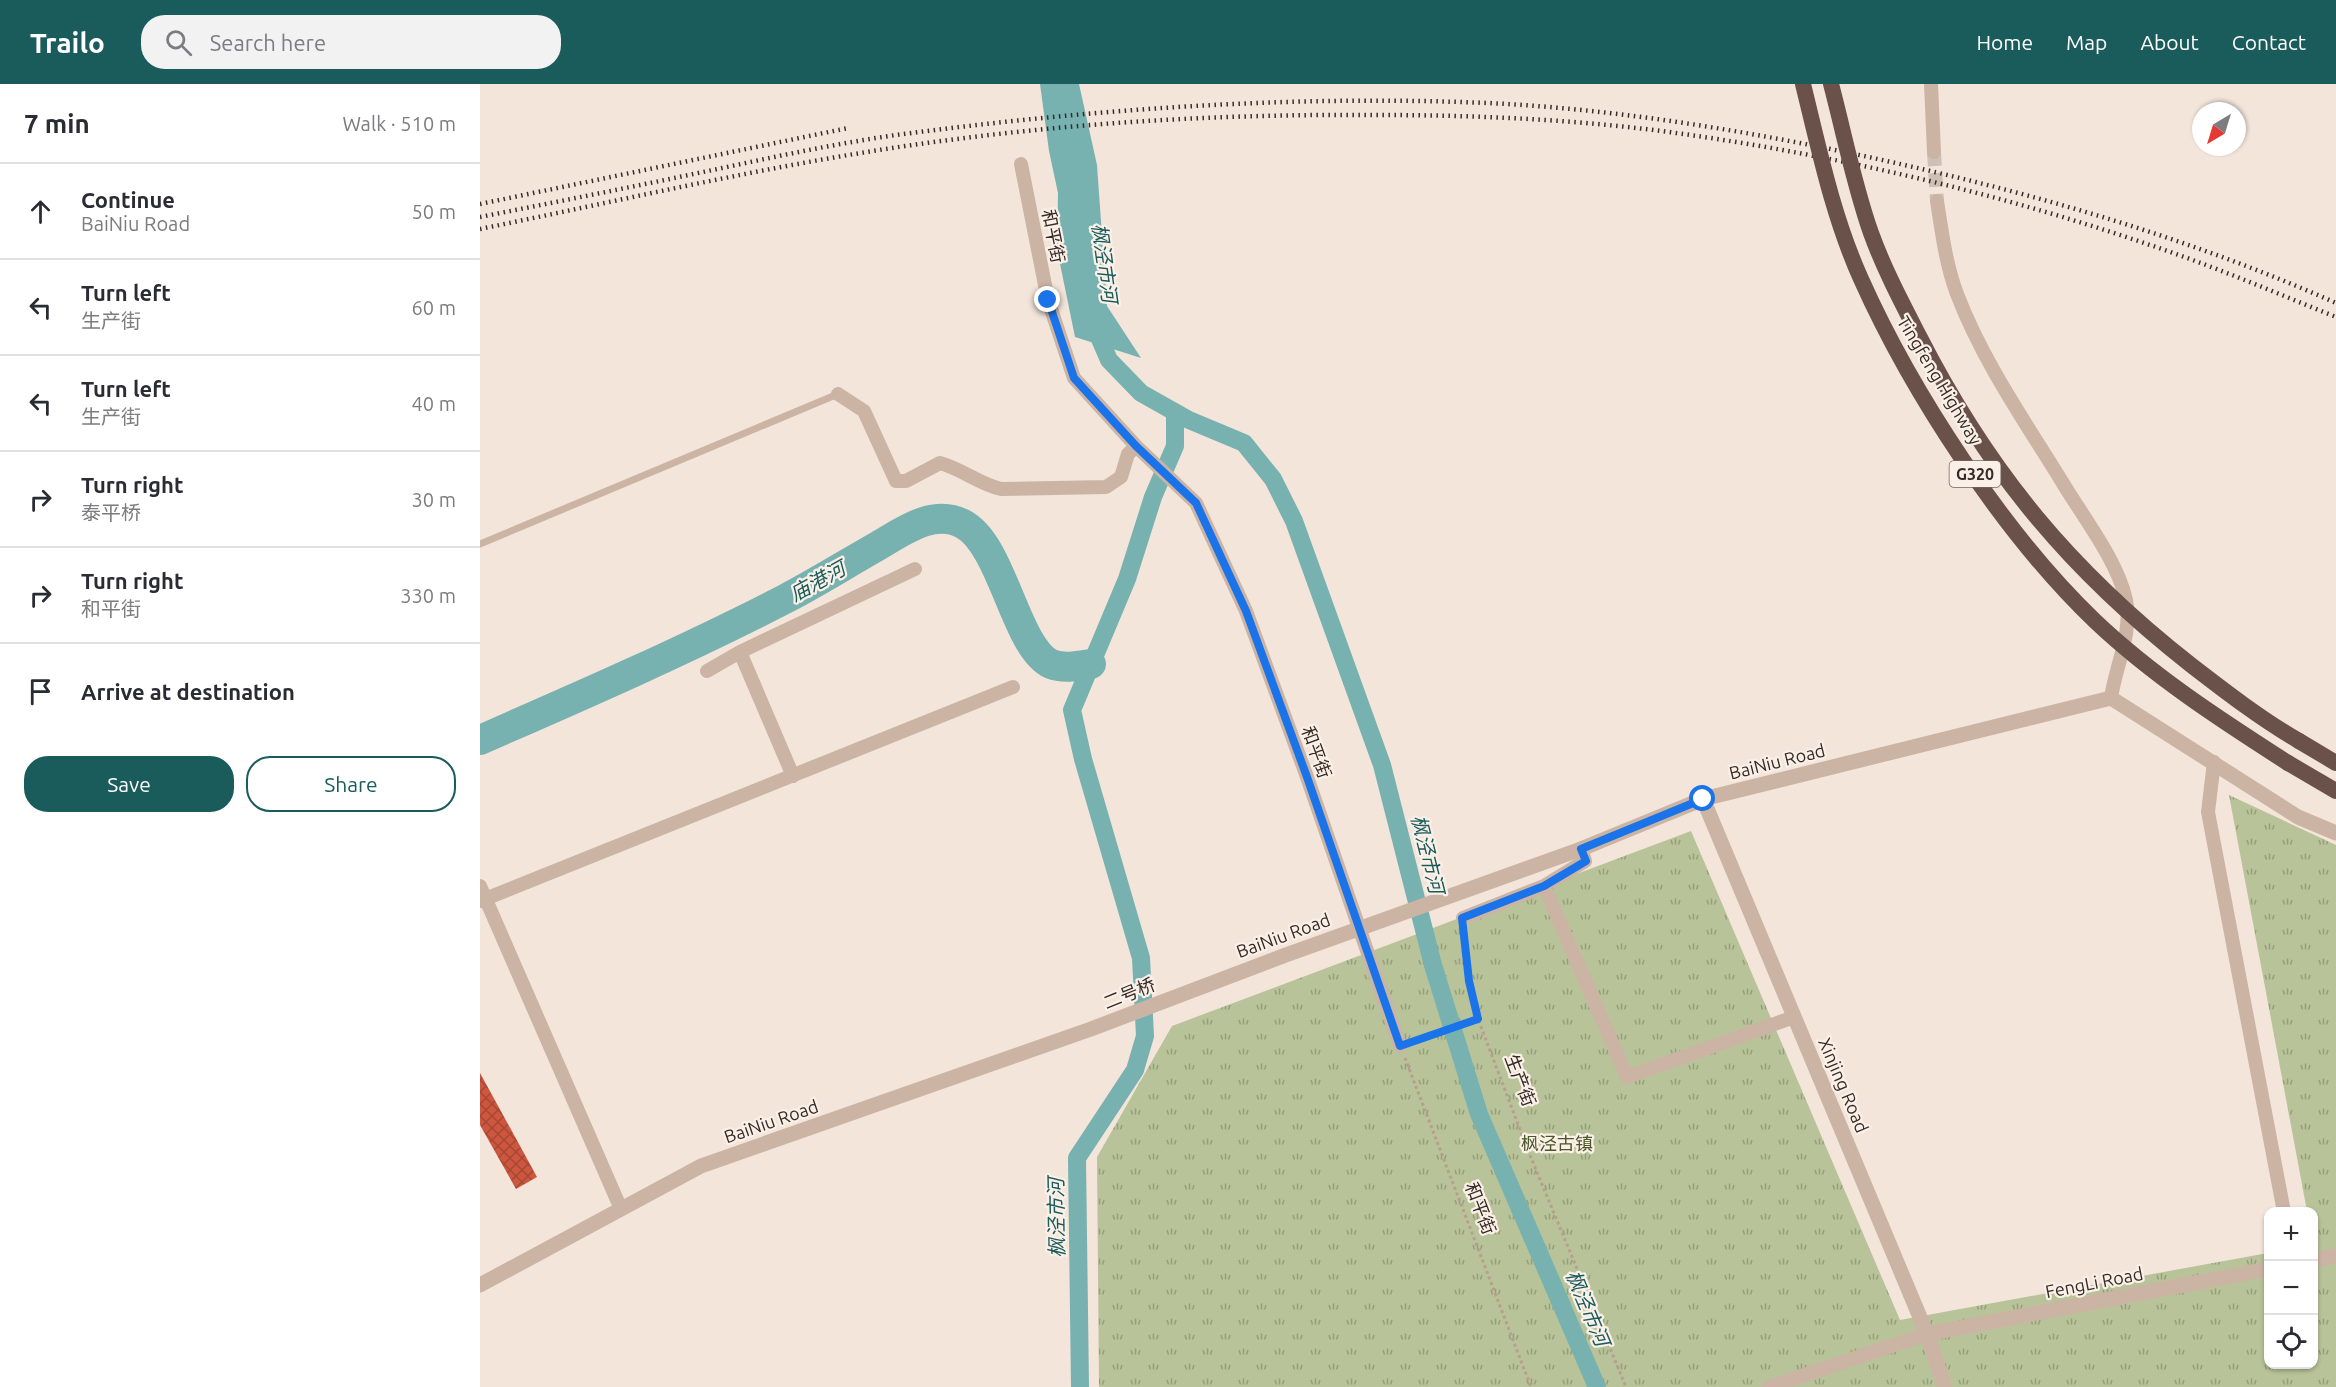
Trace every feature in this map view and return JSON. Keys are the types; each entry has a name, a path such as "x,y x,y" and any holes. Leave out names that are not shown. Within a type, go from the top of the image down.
{"highway":[{"name":"Tingfeng Highway","path":"1803,84 1831,194 1860,279 1939,421 1988,493 2033,553 2095,621 2156,672 2210,712 2336,791"},
{"name":"Tingfeng Highway","path":"1831,84 1871,234 1899,297 1957,408 2018,496 2055,542 2118,604 2240,703 2336,763"}],"street":[{"path":"1931,84 1934,152"},
{"name":"和平街","path":"1021,164 1048,300 1074,378 1147,458 1174,480 1196,503 1246,611 1307,777 1400,1046"},
{"path":"1937,201 1944,249 1957,293 1981,349 2087,522 2118,578 2127,602 2126,633 2110,698 2298,817 2336,833"},
{"path":"838,394 864,411 896,481 906,481 940,463 954,467 985,486 1001,489 1106,487 1120,477 1128,454 1136,446"},
{"path":"707,671 740,652 915,569"},
{"path":"740,652 792,776"},
{"path":"483,900 1013,687"},
{"name":"BaiNiu Road","path":"1181,993 1581,849 1703,799 2110,698"},
{"path":"2214,762 2208,812 2282,1207"},
{"name":"Xinjing Road","path":"1703,799 1927,1334 1945,1387"},
{"path":"1462,918 1544,886 1586,861 1581,849"},
{"path":"480,886 483,900 621,1209"},
{"path":"1544,886 1627,1077 1794,1017"},
{"name":"二号桥","path":"1091,1029 1181,993"},
{"name":"BaiNiu Road","path":"480,1285 701,1166 1091,1029"},
{"path":"2318,1259 2336,1256"},
{"name":"FengLi Road","path":"1927,1334 2264,1270"},
{"path":"1769,1387 1927,1334"}],"lane":[{"path":"480,544 838,394"}],"path":[{"name":"生产街","path":"1462,918 1469,981 1478,1019 1527,1148 1626,1387"},
{"path":"1400,1046 1478,1019"},
{"name":"和平街","path":"1400,1046 1531,1387"}],"green space":[{"name":"枫泾古镇","path":"2229,795 2336,845 2336,1387 1099,1387 1097,1157 1172,1026 1691,831 1900,1320 2264,1254 2264,1369 2318,1369 2318,1207 2306,1207"}],"water":[{"path":"1040,84 1079,84 1097,165 1107,306 1141,358 1075,337 1057,249 1058,193 1049,151"}],"building":[{"path":"480,1073 537,1177 516,1189 480,1125"}],"waterway":[{"name":"枫泾市河","path":"1093,323 1109,360 1141,393 1189,420 1244,443 1273,479 1294,521 1382,765 1433,965 1479,1114 1597,1387"},
{"name":"枫泾市河","path":"1080,1387 1077,1158 1135,1070 1145,1036 1141,958 1083,759 1072,710 1127,579 1153,497 1175,446 1175,412"},
{"name":"庙港河","path":"480,740 710,636 797,593 907,529 929,520 952,520 963,524 977,535 989,552 1018,618 1039,654 1056,666 1071,667 1091,664"}],"tunnel":[{"path":"1934,152 1937,201"}],"railway":[{"path":"480,217 845,143 990,124 1132,110 1274,102 1488,103 1583,110 1724,129 1864,156 1985,184 2163,236 2336,303"},
{"path":"480,229 837,157 1009,133 1113,123 1270,116 1485,117 1595,124 1669,132 1791,151 1912,177 2032,208 2150,245 2220,270 2336,317"},
{"path":"480,204 848,128"}],"route":[{"path":"1048,300 1074,378 1147,458 1174,480 1196,503 1246,611 1307,777 1400,1046 1478,1019 1469,981 1462,918 1544,886 1586,861 1581,849 1703,799"}]}
